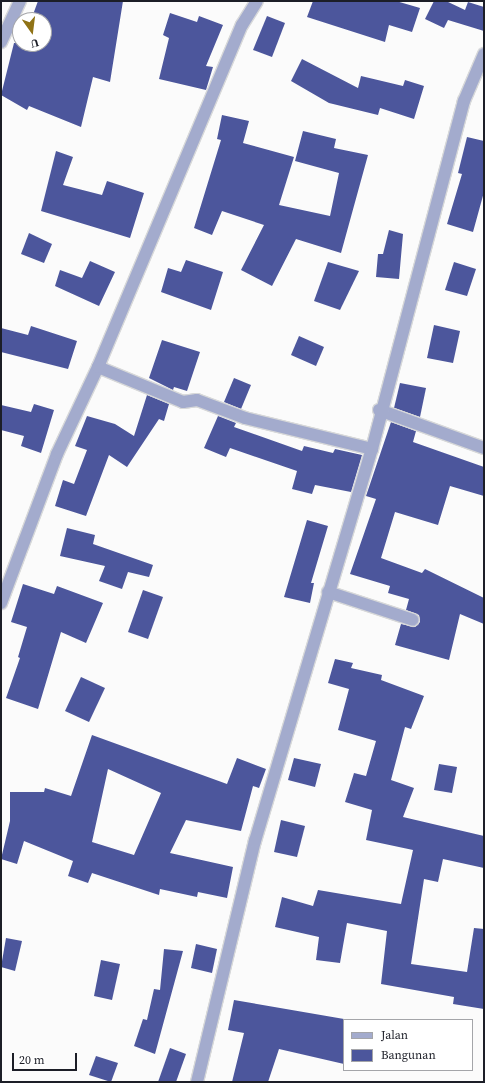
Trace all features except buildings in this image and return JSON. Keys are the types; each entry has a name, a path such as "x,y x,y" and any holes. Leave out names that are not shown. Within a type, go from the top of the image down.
{"street":[{"path":"1,42 20,1"},
{"path":"1,603 57,454 98,367 234,44 257,1"},
{"path":"197,1082 255,841 372,448 379,410 464,101 484,54"},
{"path":"98,367 183,402 197,400 245,418 372,448"},
{"path":"379,410 484,448"},
{"path":"328,592 413,620"}]}
